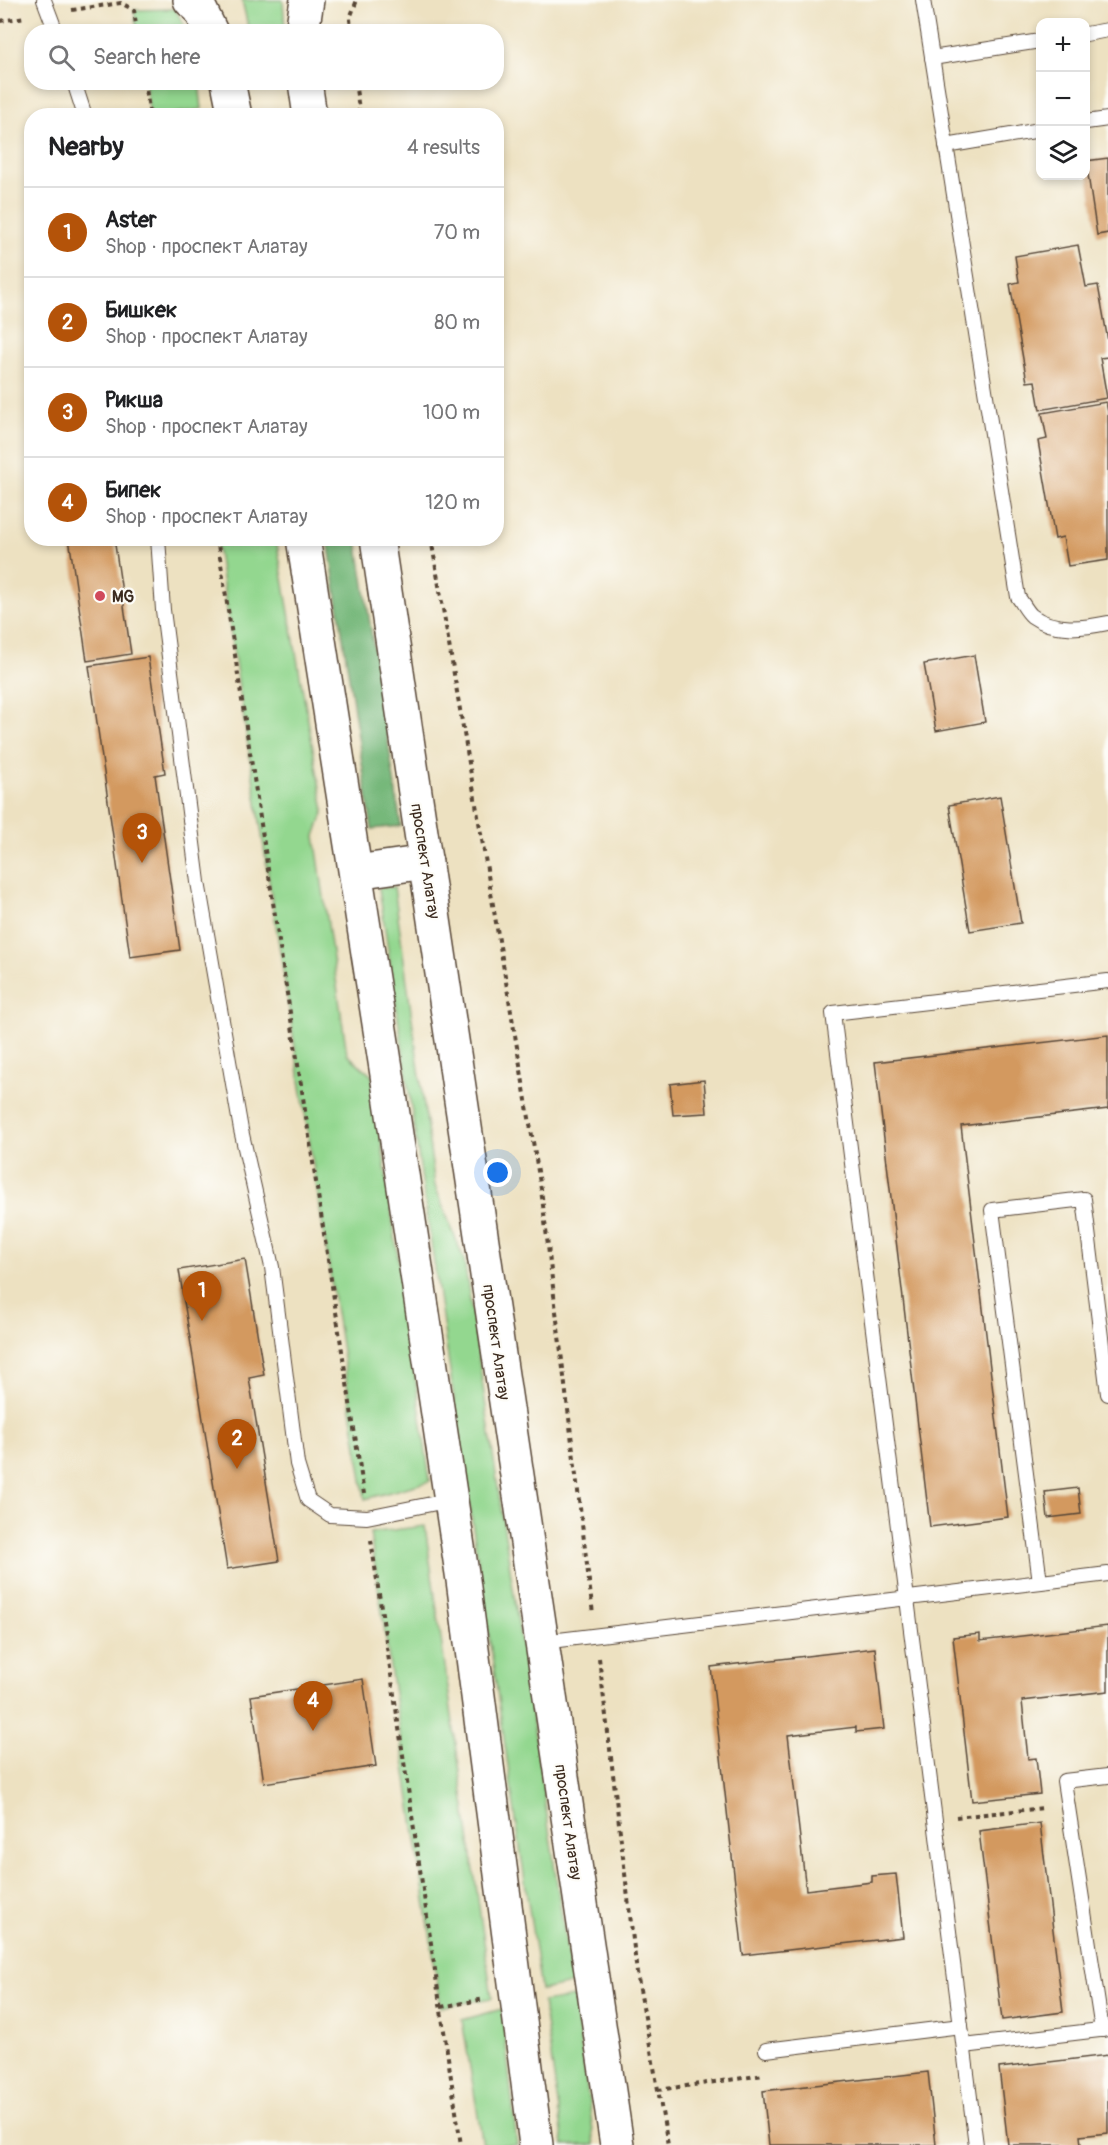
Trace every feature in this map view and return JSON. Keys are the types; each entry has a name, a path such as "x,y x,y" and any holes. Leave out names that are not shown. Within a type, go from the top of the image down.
{"main road":[{"path":"190,0 200,9 207,24"},
{"path":"303,24 307,0"},
{"path":"230,90 234,108"},
{"path":"306,90 309,108"},
{"path":"304,546 451,1500 536,2145"},
{"name":"проспект Алатау","path":"378,546 617,2145"},
{"path":"356,872 426,862"}],"lane":[{"path":"44,0 53,24"},
{"path":"923,0 1018,597 1032,616 1053,625 1081,628 1108,623"},
{"path":"1090,33 1108,30"},
{"path":"932,58 1036,42"},
{"path":"77,90 82,108"},
{"path":"1090,121 1108,119"},
{"path":"946,146 1036,131"},
{"path":"159,546 163,610 198,882 241,1130 272,1267 297,1464 308,1500 330,1515 367,1517 451,1500"},
{"path":"976,2145 833,1012 1108,981"},
{"path":"1040,1582 992,1210 1084,1199 1108,1394"},
{"path":"542,1641 1108,1574"},
{"path":"964,2046 1105,2030 1065,1780 1108,1776"},
{"path":"766,2050 961,2026"}],"path":[{"path":"350,24 350,18 357,0"},
{"path":"146,90 149,108"},
{"path":"356,90 359,108"},
{"path":"218,546 461,2145"},
{"path":"432,546 541,1189 637,1973 668,2145"},
{"path":"935,1819 1068,1805"},
{"path":"441,2007 492,1998"}],"green space":[{"path":"242,0 283,0 285,24 247,24"},
{"path":"175,9 183,24 136,24 134,10"},
{"path":"146,90 200,90 202,108 149,108"},
{"path":"217,546 277,546 324,811 315,836 347,1054 372,1076 430,1481 365,1499"},
{"path":"329,546 358,546 401,826 372,829"},
{"path":"394,887 435,1186 464,1260 572,1984 541,1990 379,888"},
{"path":"425,1526 492,1998 441,2007 370,1533"},
{"path":"574,1997 595,2145 564,2145 543,2002"},
{"path":"502,2009 517,2145 483,2145 462,2020"}],"building":[{"path":"1108,158 1108,233 1097,235 1089,180 1090,160"},
{"path":"1078,245 1086,287 1098,285 1108,341 1108,357 1100,358 1107,398 1040,410 1035,381 1027,382 1010,284 1019,282 1015,256"},
{"path":"1106,402 1108,412 1108,560 1068,566 1063,537 1055,539 1038,441 1047,439 1042,413"},
{"name":"MG","path":"70,546 115,546 131,654 87,661"},
{"path":"974,655 985,722 936,731 924,664"},
{"path":"148,657 165,773 155,775 180,950 130,957 89,666"},
{"path":"1000,796 1021,923 970,931 949,805"},
{"path":"1108,1035 1108,1109 961,1126 1008,1517 930,1527 875,1062"},
{"path":"704,1080 707,1113 673,1115 670,1084"},
{"path":"245,1259 264,1375 249,1378 279,1561 227,1569 179,1270"},
{"path":"1078,1488 1081,1514 1048,1518 1045,1492"},
{"path":"1108,1626 1108,1691 1022,1701 1028,1759 1036,1758 1040,1794 972,1801 953,1637 980,1634 980,1641"},
{"path":"875,1648 884,1729 856,1732 856,1727 788,1735 806,1890 872,1882 872,1876 896,1874 903,1937 743,1955 711,1667"},
{"path":"363,1679 376,1766 264,1783 251,1696"},
{"path":"1040,1823 1063,2012 1002,2020 979,1831"},
{"path":"1108,2055 1108,2133 1080,2136 1081,2145 1008,2145 999,2068"},
{"path":"928,2072 936,2145 769,2145 763,2091"}],"place":[{"name":"MG","path":"100,596"},
{"name":"Рикша","path":"142,863"},
{"name":"Aster","path":"202,1321"},
{"name":"Бишкек","path":"237,1469"},
{"name":"Бипек","path":"313,1731"}]}
